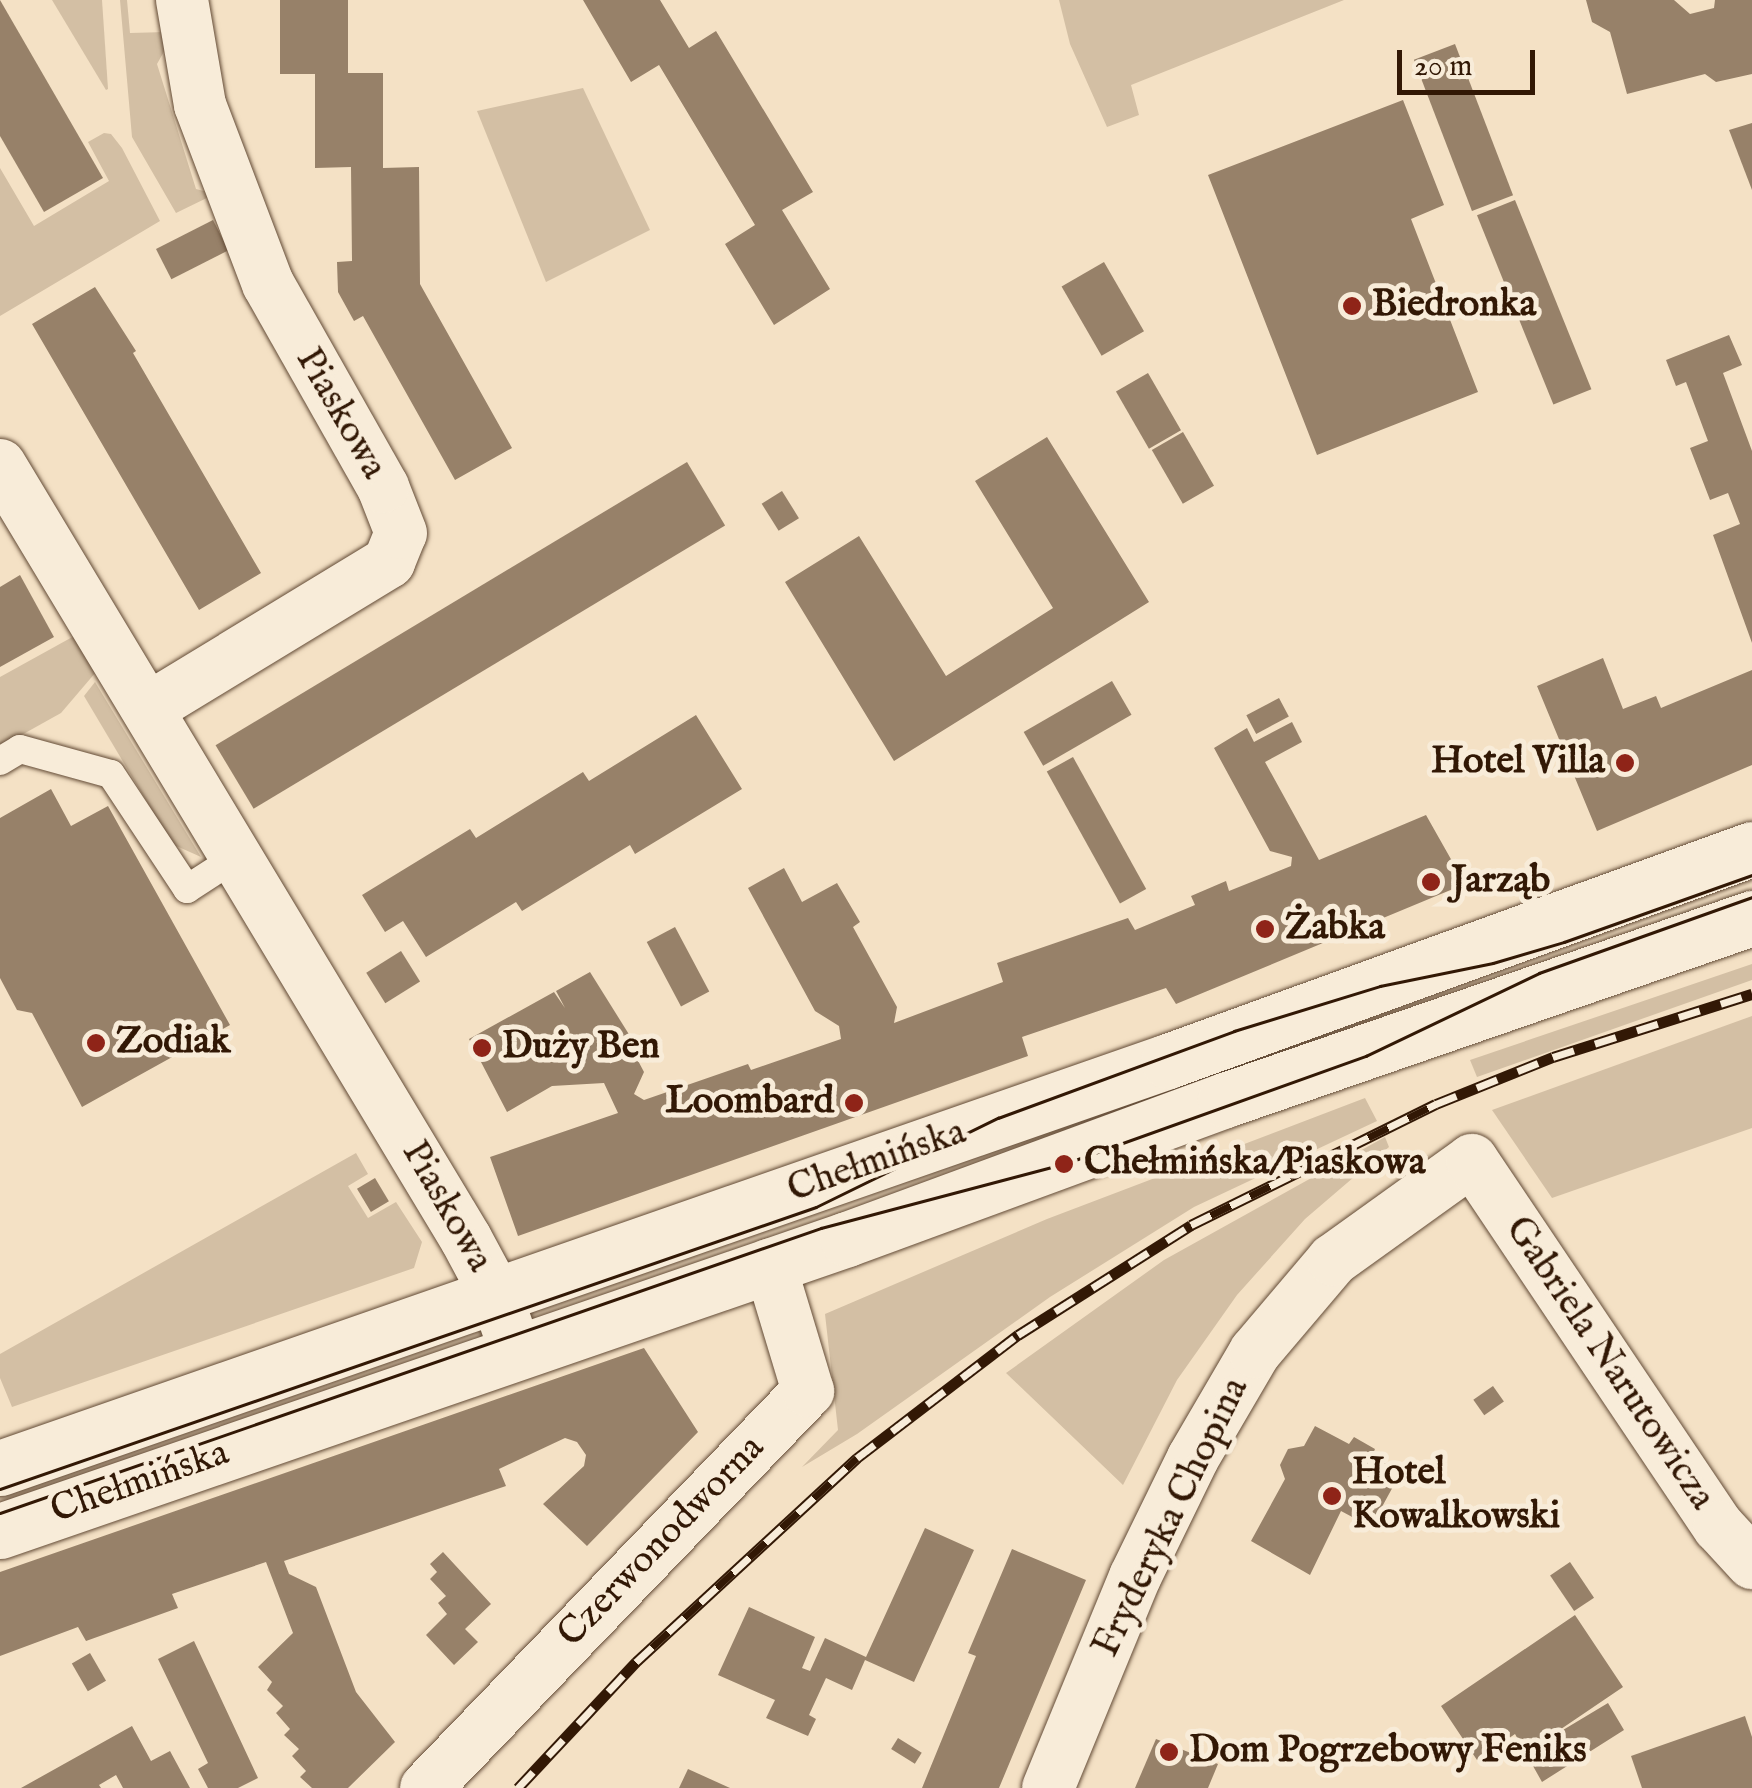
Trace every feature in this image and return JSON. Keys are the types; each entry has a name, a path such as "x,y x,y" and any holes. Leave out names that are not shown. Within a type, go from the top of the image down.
{"main road":[{"name":"Chełmińska","path":"0,1468 1168,1061 1752,849"},
{"name":"Chełmińska","path":"0,1532 1752,918"}],"street":[{"name":"Piaskowa","path":"149,708 389,562 401,532 383,487 268,284 200,105 182,0"},
{"name":"Piaskowa","path":"0,465 238,856 496,1295 516,1352"},
{"name":"Gabriela Narutowicza","path":"1472,1160 1719,1527 1752,1563"},
{"name":"Fryderyka Chopina","path":"1048,1788 1135,1577 1193,1458 1255,1352 1333,1260 1472,1160"},
{"name":"Czerwonodworna","path":"426,1788 808,1391 770,1265"}],"lane":[{"path":"0,761 20,749 111,774 187,888 238,856"}],"shaded area":[{"path":"52,0 102,0 108,89 106,90"},
{"path":"120,0 127,0 130,33 166,32 167,46 157,64 196,189 215,194 176,213 132,137"},
{"path":"1059,0 1344,0 1131,85 1139,115 1107,127 1070,44"},
{"path":"583,88 650,230 546,282 477,111"},
{"path":"104,133 111,134 122,148 160,221 0,316 0,168 34,226 109,181 88,142"},
{"path":"76,635 96,672 61,713 0,747 0,677"},
{"path":"95,682 201,857 172,844 84,696"},
{"path":"1752,964 1752,980 1477,1077 1470,1060"},
{"path":"1752,1016 1752,1128 1552,1198 1492,1110"},
{"path":"1365,1098 1377,1121 1194,1207 1050,1297 857,1434 802,1467 838,1430 825,1314 1047,1219"},
{"path":"1385,1137 1389,1147 1305,1219 1237,1295 1177,1380 1123,1485 1006,1373 1164,1260"},
{"path":"356,1153 368,1174 348,1186 368,1218 396,1202 422,1242 414,1268 12,1407 0,1378 0,1354"}],"building":[{"path":"0,0 103,178 44,212 0,136"},
{"path":"280,0 348,0 348,73 383,73 383,168 419,167 420,284 512,448 455,480 363,316 354,321 338,292 337,262 352,261 351,167 315,168 315,74 280,74"},
{"path":"583,0 660,0 689,48 716,31 813,192 782,210 830,289 774,325 725,244 755,225 659,65 631,82"},
{"path":"1586,0 1674,0 1690,14 1714,8 1715,0 1752,0 1752,74 1716,82 1705,74 1627,94 1610,32 1592,22"},
{"path":"1455,44 1513,195 1472,211 1414,60"},
{"name":"Biedronka","path":"1403,100 1444,205 1411,219 1478,392 1317,455 1208,175"},
{"path":"1752,123 1752,190 1729,130"},
{"path":"1515,200 1591,389 1553,405 1477,215"},
{"path":"213,220 228,250 171,279 156,249"},
{"path":"1104,262 1144,331 1102,356 1062,287"},
{"path":"95,287 136,351 133,353 261,573 199,610 32,324"},
{"path":"1729,335 1742,365 1723,373 1752,451 1752,643 1713,535 1740,524 1728,493 1710,500 1690,448 1708,441 1686,382 1676,386 1666,360"},
{"path":"1148,373 1181,430 1149,449 1116,392"},
{"path":"1183,432 1214,486 1183,504 1152,450"},
{"path":"1047,437 1149,602 894,761 785,582 859,536 946,676 1053,608 975,481"},
{"path":"687,462 725,525 254,809 216,745"},
{"path":"782,491 799,518 779,531 762,504"},
{"path":"20,575 54,637 0,667 0,587"},
{"path":"1603,658 1623,709 1656,696 1661,708 1752,670 1752,765 1597,831 1537,686"},
{"path":"1112,681 1132,715 1043,766 1024,732"},
{"path":"1279,698 1289,717 1256,734 1246,715"},
{"path":"696,715 742,789 635,854 630,845 522,911 516,902 426,957 403,921 385,932 362,895 470,829 476,838 583,772 589,781"},
{"path":"1292,722 1302,742 1265,762 1319,860 1426,815 1465,884 1176,1004 1166,988 1022,1037 1028,1056 518,1236 490,1157 618,1113 604,1083 552,1086 507,1112 469,1039 554,992 565,1008 556,991 590,972 630,1036 626,1038 644,1072 634,1094 644,1100 748,1064 751,1070 841,1039 839,1026 815,1011 748,888 784,868 802,902 837,883 860,922 853,927 897,1007 894,1023 1003,982 997,963 1128,918 1135,930 1195,905 1191,896 1226,881 1229,891 1291,866 1292,857 1270,851 1214,748 1247,728 1254,742"},
{"path":"1073,757 1146,889 1120,904 1047,772"},
{"path":"51,789 71,826 108,806 230,1025 82,1107 32,1013 17,1010 0,978 0,818"},
{"path":"675,927 709,991 681,1006 647,942"},
{"path":"401,951 420,982 385,1003 366,973"},
{"path":"375,1178 389,1201 371,1212 357,1189"},
{"path":"644,1348 698,1432 587,1546 543,1504 584,1466 586,1455 577,1442 565,1438 499,1469 506,1486 284,1561 289,1574 316,1587 356,1692 395,1742 348,1788 312,1788 300,1777 306,1771 292,1756 299,1749 284,1735 290,1729 276,1713 283,1706 267,1690 272,1682 258,1667 293,1633 266,1562 172,1594 178,1608 86,1641 78,1627 0,1656 0,1572"},
{"path":"1493,1386 1504,1402 1484,1415 1473,1400"},
{"name":"Hotel Kowalkowski","path":"1315,1426 1349,1444 1354,1437 1375,1449 1372,1456 1393,1467 1386,1478 1395,1483 1371,1527 1341,1511 1310,1575 1251,1541 1285,1479 1280,1465 1288,1449 1304,1446"},
{"path":"925,1528 974,1550 914,1682 865,1660 852,1690 826,1678 809,1715 816,1719 808,1736 766,1718 775,1700 718,1675 749,1607 815,1637 802,1668 810,1671 825,1638 866,1657"},
{"path":"1012,1549 1086,1580 999,1788 922,1788 976,1656 968,1653"},
{"path":"443,1552 491,1604 465,1629 478,1642 454,1665 426,1635 447,1614 438,1603 446,1596 430,1579 437,1572 430,1564"},
{"path":"1570,1562 1594,1598 1574,1611 1550,1575"},
{"path":"1575,1615 1623,1687 1533,1748 1608,1703 1624,1730 1542,1782 1515,1734 1477,1760 1441,1706"},
{"path":"194,1641 258,1778 238,1788 208,1788 198,1769 208,1763 158,1659"},
{"path":"90,1653 106,1681 88,1691 72,1664"},
{"path":"1745,1716 1752,1737 1752,1788 1642,1788 1631,1756"},
{"path":"132,1726 151,1761 170,1751 190,1788 123,1788 116,1775 99,1785 101,1788 21,1788"},
{"path":"898,1738 922,1753 915,1764 891,1749"},
{"name":"Dom Pogrzebowy Feniks","path":"1156,1739 1218,1764 1208,1788 1135,1788"},
{"path":"688,1769 730,1788 679,1788"}],"tram line":[{"path":"0,1489 816,1207 998,1118 1234,1031 1380,986 1493,963 1564,942 1752,875"},
{"path":"0,1513 821,1228 1064,1164 1366,1056 1539,973 1752,897"}],"railway":[{"path":"518,1788 636,1662 857,1458 1018,1335 1191,1225 1436,1104 1553,1057 1752,994"}],"place":[{"name":"Biedronka","path":"1352,306"},
{"name":"Hotel Villa","path":"1625,763"},
{"name":"Jarząb","path":"1431,882"},
{"name":"Żabka","path":"1265,929"},
{"name":"Zodiak","path":"96,1043"},
{"name":"Duży Ben","path":"482,1048"},
{"name":"Loombard","path":"854,1103"},
{"name":"Chełmińska/Piaskowa","path":"1064,1164"},
{"name":"Hotel Kowalkowski","path":"1332,1496"},
{"name":"Dom Pogrzebowy Feniks","path":"1169,1752"}]}
